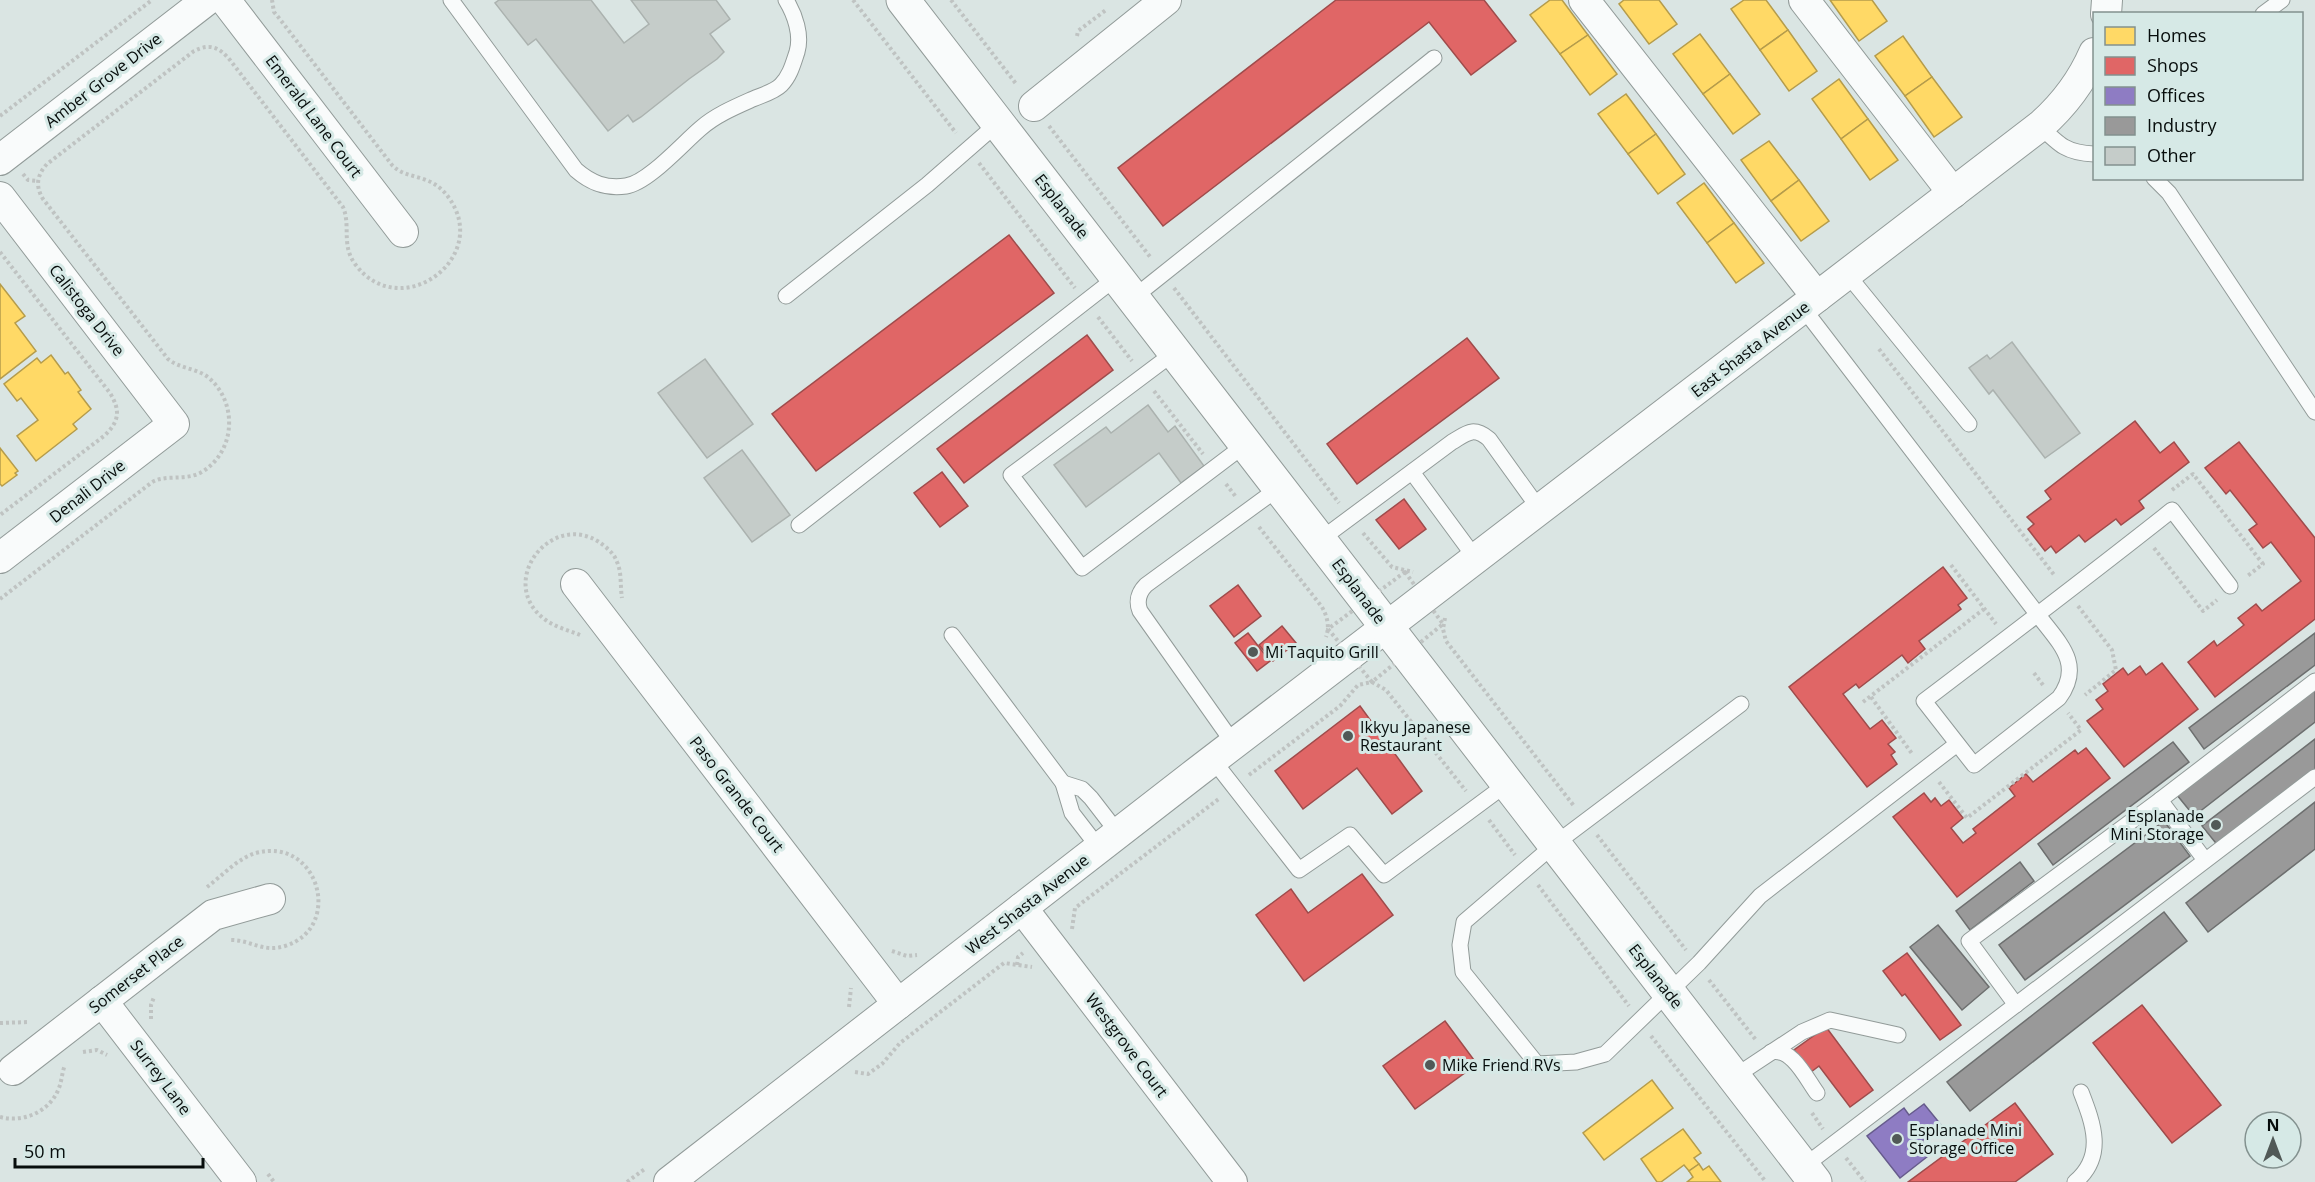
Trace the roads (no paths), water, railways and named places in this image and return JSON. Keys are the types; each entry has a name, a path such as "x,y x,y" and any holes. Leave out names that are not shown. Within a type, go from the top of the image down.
{"main road":[{"name":"Esplanade","path":"903,0 1809,1174"}],"street":[{"name":"Amber Grove Drive","path":"0,160 207,0"},
{"name":"Emerald Lane Court","path":"225,0 403,232"},
{"path":"1034,106 1166,0"},
{"path":"1584,0 1810,303"},
{"path":"1804,0 1953,193"},
{"name":"East Shasta Avenue","path":"1387,627 2040,126 2071,95 2084,77 2093,55"},
{"name":"Calistoga Drive","path":"0,197 174,424"},
{"name":"Denali Drive","path":"0,558 174,424"},
{"name":"Paso Grande Court","path":"576,584 898,1004"},
{"name":"West Shasta Avenue","path":"660,1173 898,1004 1387,627"},
{"name":"Somerset Place","path":"13,1070 213,915 270,899"},
{"name":"Westgrove Court","path":"1022,908 1232,1182"},
{"name":"Surrey Lane","path":"102,1001 252,1174"}],"lane":[{"path":"451,0 576,170 590,182 627,186 644,179 704,126 729,110 774,90 782,84 792,69 799,46 796,22 786,0"},
{"path":"2266,12 2282,0"},
{"path":"799,525 1086,301 1163,274 1434,58"},
{"path":"786,296 998,123"},
{"path":"2040,126 2061,147 2074,152 2093,154"},
{"path":"2156,180 2169,193 2315,412"},
{"path":"1847,274 1969,424"},
{"path":"1810,303 2038,615 2067,656 2070,666 2067,687 2059,698 1974,765 1924,701 2038,615 2172,510 2230,586"},
{"path":"1174,352 1011,475 1082,568 1246,444"},
{"path":"1320,540 1412,472 1473,431 1481,432 1489,438 1540,510"},
{"path":"1412,472 1476,559"},
{"path":"1280,487 1146,585 1141,590 1137,603 1223,752 1234,787 1299,870 1350,835 1384,875 1508,783"},
{"path":"952,635 1063,783 1072,813 1108,841"},
{"path":"2016,1005 1969,941 2160,800 2315,681"},
{"path":"1741,704 1555,844 1464,922 1460,945 1463,972 1537,1064 1576,1062 1605,1054 1697,965 1760,896 1957,744"},
{"path":"1809,1174 1834,1143 2315,777"},
{"path":"1063,783 1082,789 1091,798 1108,841"},
{"path":"2160,800 2205,860"},
{"path":"1734,1077 1802,1032 1830,1020 1898,1035"},
{"path":"1770,1054 1779,1050 1788,1054 1817,1093"},
{"path":"2075,1182 2080,1178 2094,1154 2094,1128 2081,1092"}],"place":[{"name":"Mi Taquito Grill","path":"1253,652"},
{"name":"Ikkyu Japanese Restaurant","path":"1348,736"},
{"name":"Esplanade Mini Storage","path":"2216,825"},
{"name":"Mike Friend RVs","path":"1430,1065"},
{"name":"Esplanade Mini Storage Office","path":"1897,1139"}]}
